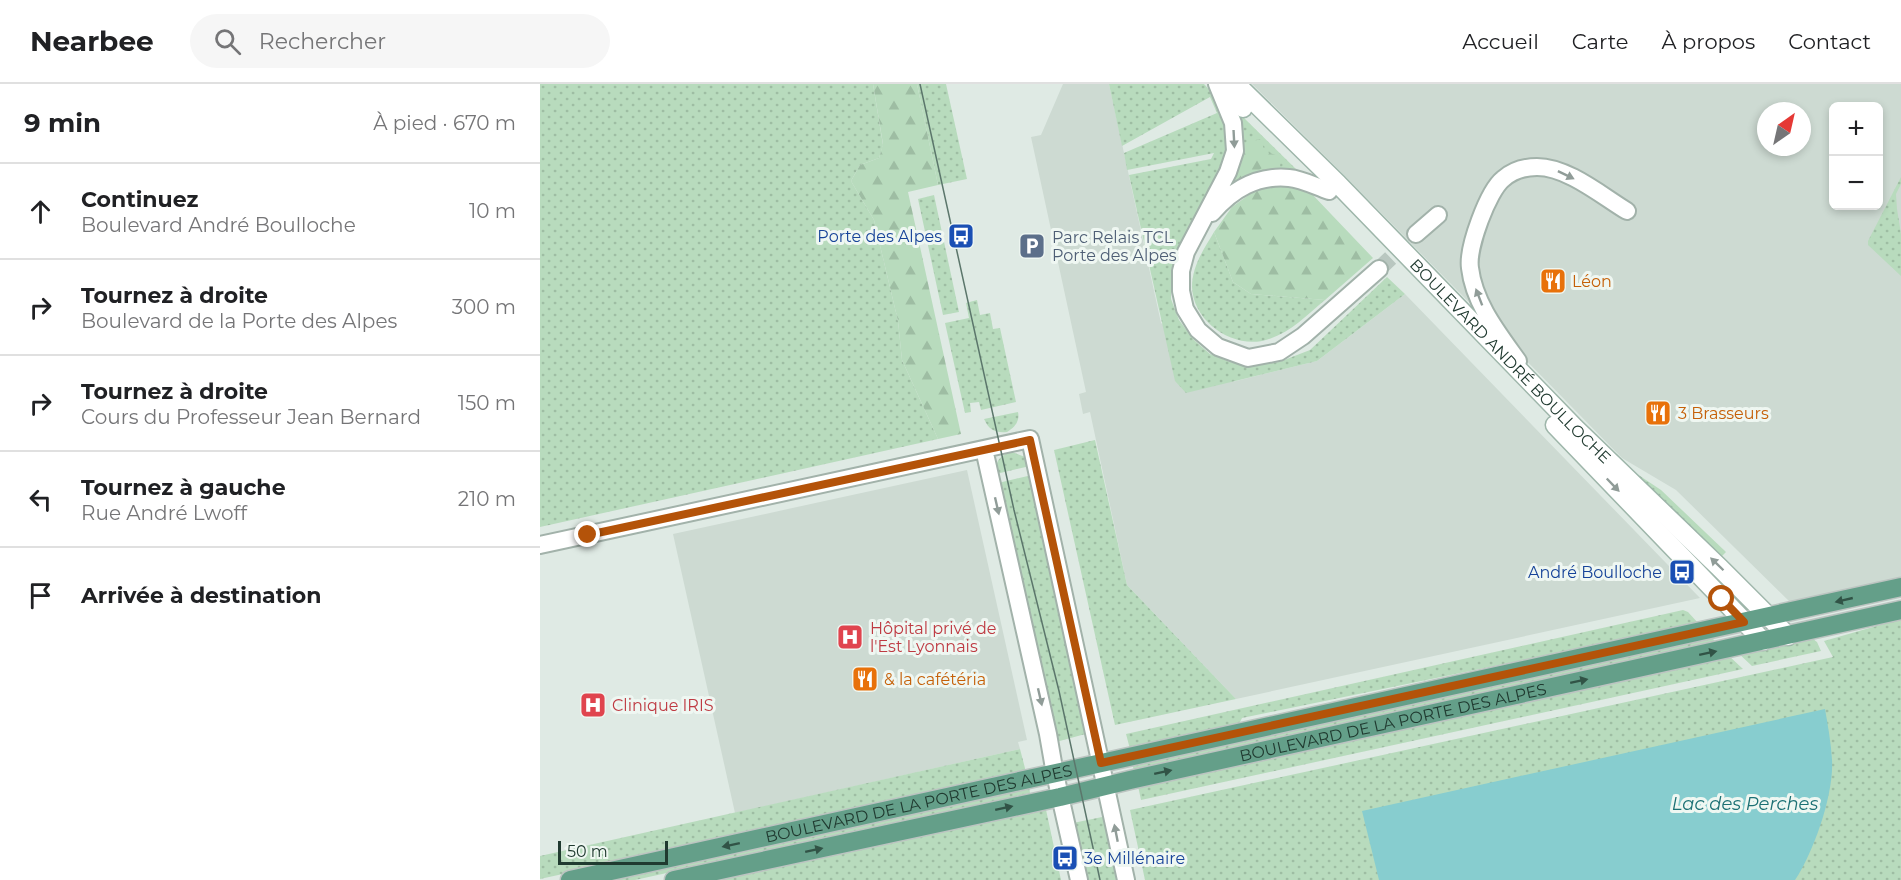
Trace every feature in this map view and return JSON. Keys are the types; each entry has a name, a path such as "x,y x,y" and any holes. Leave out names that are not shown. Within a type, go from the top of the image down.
{"main road":[{"name":"BOULEVARD ANDRÉ BOULLOCHE","path":"1218,84 1329,191 1763,641"},
{"name":"BOULEVARD ANDRÉ BOULLOCHE","path":"1236,84 1355,201 1575,428 1788,636"},
{"name":"BOULEVARD DE LA PORTE DES ALPES","path":"570,880 1901,587"},
{"name":"BOULEVARD DE LA PORTE DES ALPES","path":"674,880 1060,797 1901,610"}],"street":[{"path":"1218,84 1233,123 1235,151 1228,172 1186,252 1181,271 1181,291 1185,309 1198,330 1218,347 1248,358 1279,352 1303,336 1379,269"},
{"path":"1575,428 1538,386 1498,334 1479,300 1470,266 1476,230 1493,190 1502,179 1515,170 1538,167 1563,172 1627,211"},
{"path":"1200,228 1218,206 1233,193 1261,179 1291,178 1329,191"},
{"path":"1416,234 1437,215"},
{"path":"540,545 1030,440 1126,880"},
{"path":"984,449 1078,880"}],"shaded area":[{"path":"1063,84 1109,84 1161,323 1232,382 1317,361 1405,294 1700,598 1236,699 1127,585 1090,412 1083,414 1079,394 1086,392 1031,137 1041,135"},
{"path":"1252,84 1901,84 1901,578 1791,603 1676,490 1622,458"},
{"name":"Hôpital privé de l'Est Lyonnais","path":"967,470 1027,740 1018,742 1020,749 735,813 673,534"}],"green space":[{"path":"540,84 873,84 883,145 879,158 860,165 851,181 874,220 898,321 902,360 938,439 540,527"},
{"path":"873,84 917,84 938,185 908,192 961,434 938,439 902,360 898,321 874,220 851,181 860,165 879,158 883,144"},
{"path":"917,84 946,84 967,179 938,185"},
{"path":"1109,84 1204,84 1216,97 1226,120 1228,146 1218,177 1183,240 1171,270 1171,299 1179,320 1194,340 1210,354 1230,362 1251,365 1279,362 1310,350 1387,277 1405,294 1317,361 1186,393 1175,381 1129,175 1211,159 1214,153 1127,170 1124,153 1217,113 1210,97 1122,146"},
{"path":"1243,117 1300,173 1251,176 1262,167 1271,170 1242,145 1239,123"},
{"path":"1260,139 1265,151 1281,157 1280,167 1271,170 1262,168 1251,176 1234,183 1230,182 1242,145"},
{"path":"1901,177 1901,184 1896,194 1901,234 1901,276 1868,245 1868,241"},
{"path":"1284,186 1310,192 1373,258 1325,300 1251,294 1233,282 1214,232 1232,207 1257,189"},
{"path":"934,195 959,312 943,315 918,199"},
{"path":"1214,232 1233,282 1251,294 1325,300 1292,328 1269,339 1256,342 1243,341 1218,331 1200,312 1194,300 1192,287 1196,265"},
{"path":"977,300 980,315 990,313 993,329 1000,328 1016,402 981,410 979,402 970,403 971,412 965,413 945,323 969,318 966,303"},
{"path":"1018,412 1016,424 1007,432 993,430 984,419"},
{"path":"1095,440 1127,585 1236,699 1115,725 1054,450"},
{"path":"1012,452 1025,457 1030,466 996,474 999,459"},
{"path":"1637,474 1661,490 1726,552 1720,558 1635,476"},
{"path":"1032,475 1089,733 1056,742 998,483"},
{"path":"1683,610 1699,624 1242,718 1238,726 1130,749 1126,734"},
{"path":"1901,619 1901,880 1145,880 1130,810 1833,657 1824,641"},
{"path":"1710,636 1716,642 1134,771 1132,763"},
{"path":"1810,637 1817,642 1821,651 1752,666 1737,652"},
{"path":"1728,655 1743,669 1141,800 1138,786"},
{"path":"1020,749 1026,772 540,879 540,856"},
{"path":"1029,786 1030,793 635,880 603,880"},
{"path":"1045,805 1061,880 708,880"},
{"path":"1107,816 1121,880 1086,880 1073,823"}],"water":[{"name":"Lac des Perches","path":"1825,709 1832,760 1830,789 1816,838 1795,880 1379,880 1362,811"}],"tunnel":[{"path":"1379,269 1416,234"}],"tram line":[{"path":"920,84 1014,510 1059,691 1100,880"}],"place":[{"name":"Porte des Alpes","path":"961,236"},
{"name":"Parc Relais TCL Porte des Alpes","path":"1032,246"},
{"name":"Léon","path":"1553,281"},
{"name":"3 Brasseurs","path":"1658,413"},
{"name":"André Boulloche","path":"1682,572"},
{"name":"Hôpital privé de l'Est Lyonnais","path":"850,637"},
{"name":"& la cafétéria","path":"865,679"},
{"name":"Clinique IRIS","path":"593,705"},
{"name":"3e Millénaire","path":"1065,858"}],"route":[{"path":"588,535 1030,440 1101,763 1744,622 1722,599"}]}
